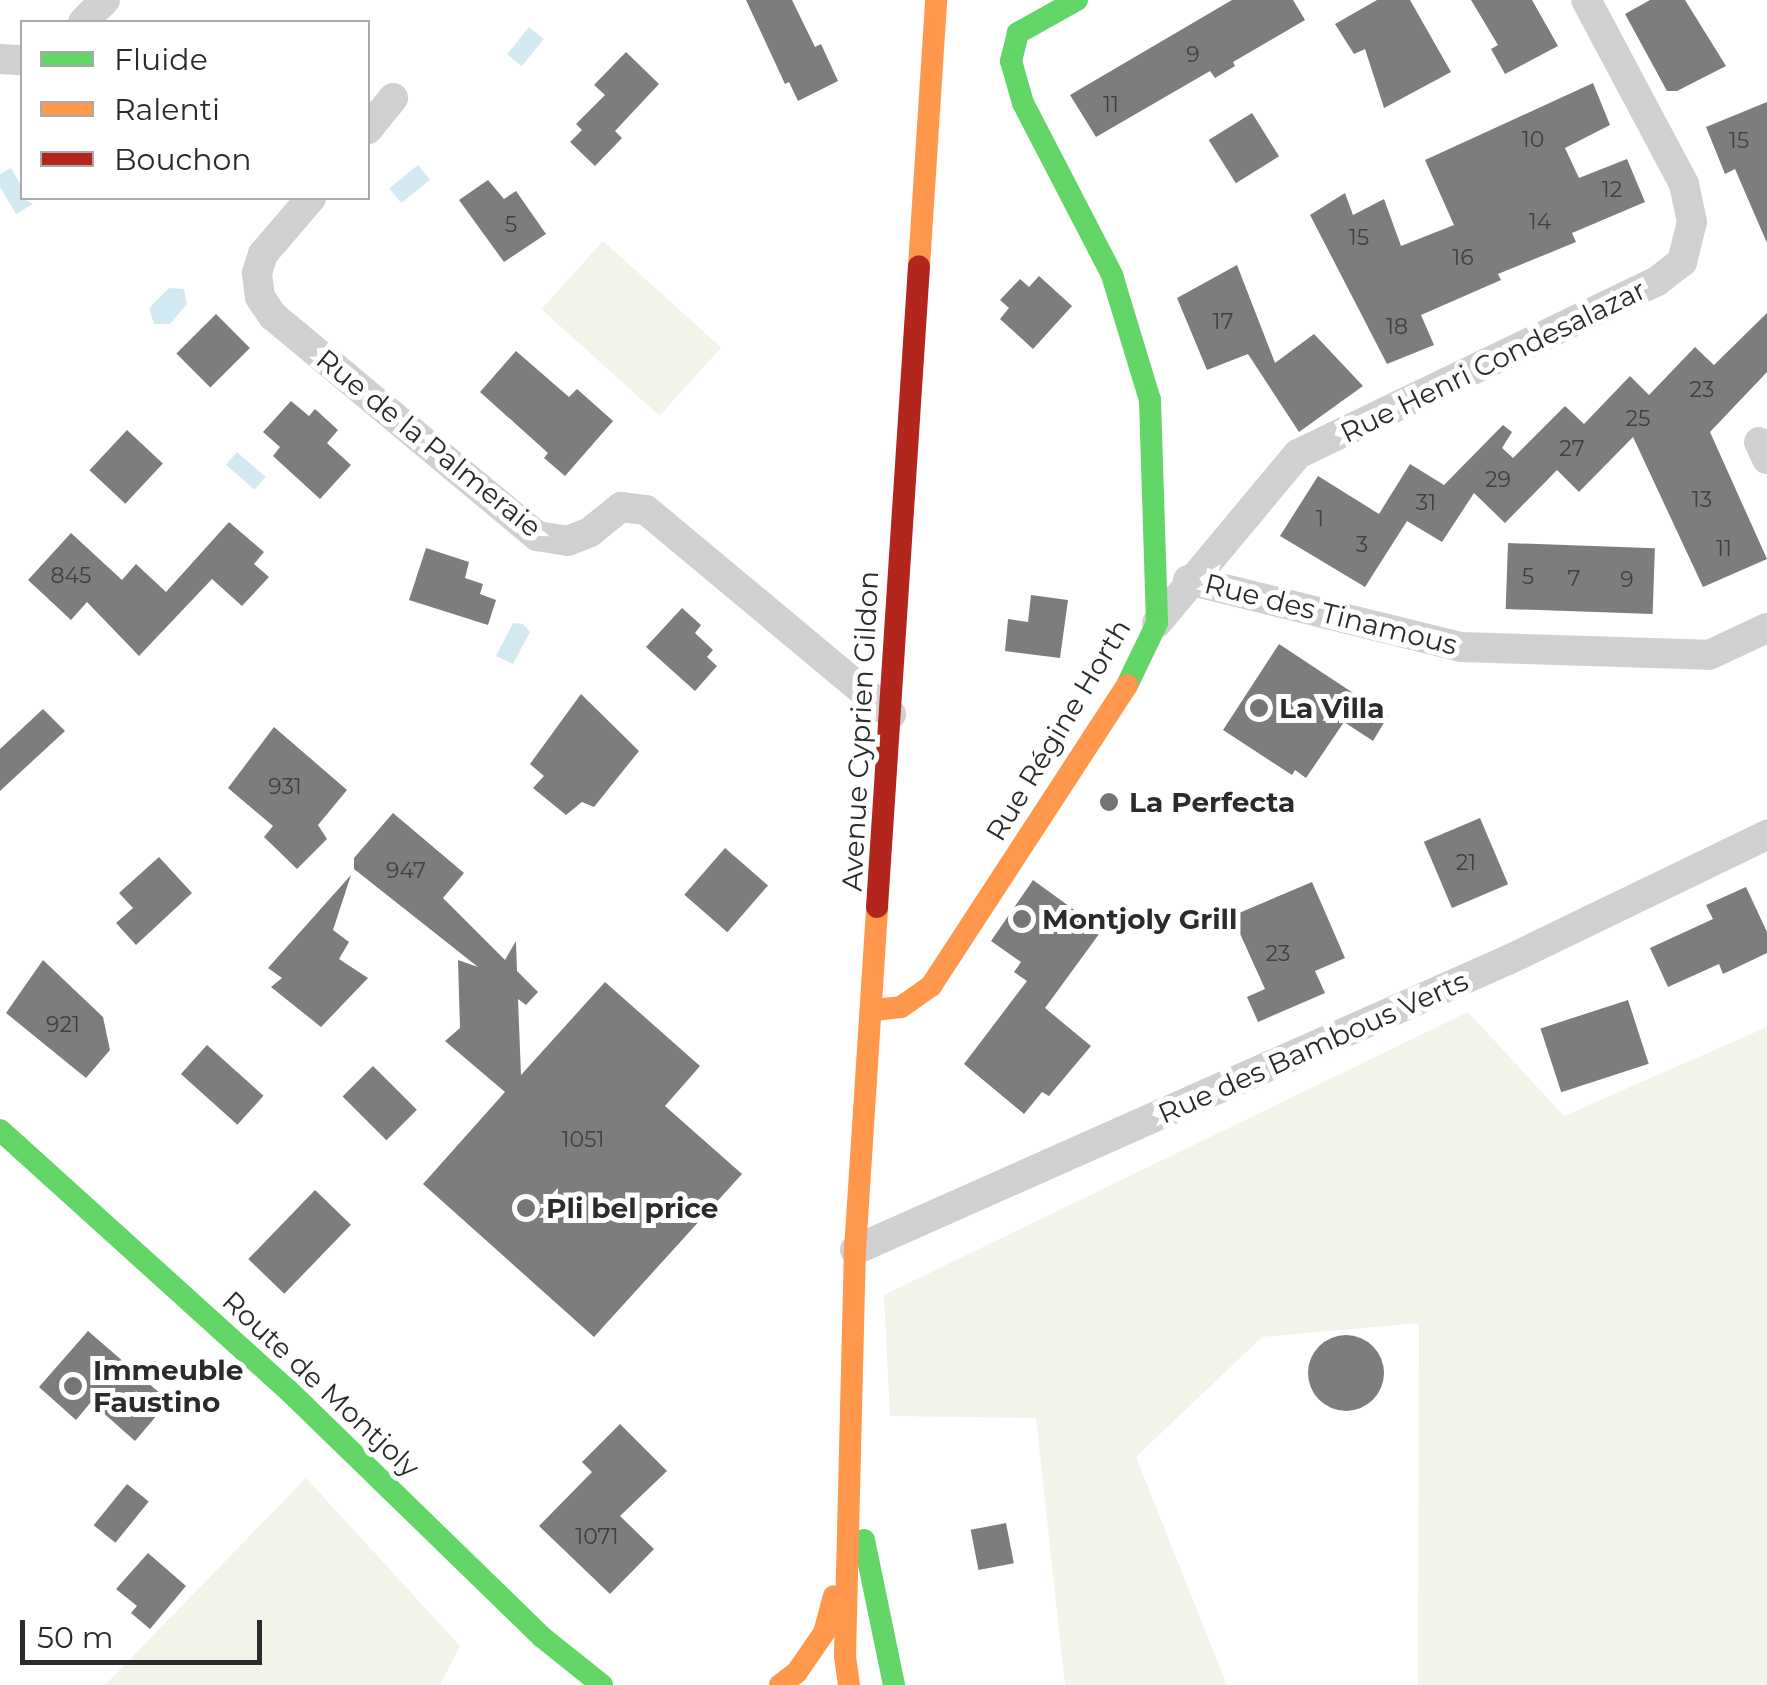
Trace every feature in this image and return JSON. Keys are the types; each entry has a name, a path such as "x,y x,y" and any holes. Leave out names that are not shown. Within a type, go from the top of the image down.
{"street":[{"path":"86,20 106,0"},
{"name":"Avenue Cyprien Gildon","path":"849,1685 845,1656 855,1250 874,1010 936,0"},
{"name":"Rue Régine Horth","path":"874,1010 901,1006 931,986 1088,750 1146,654 1157,623 1150,400 1112,276 1023,103 1011,62 1018,33 1077,0"},
{"name":"Rue Henri Condesalazar","path":"1157,623 1188,580 1298,454 1656,282 1682,262 1692,222 1684,184 1586,0"},
{"path":"370,127 393,98"},
{"name":"Rue de la Palmeraie","path":"308,200 263,254 256,273 260,296 273,316 538,536 568,542 590,532 621,507 646,510 891,714"},
{"name":"Rue des Tinamous","path":"1188,580 1460,647 1709,655 1767,628"},
{"name":"Rue des Bambous Verts","path":"855,1250 1508,960 1767,835"},
{"name":"Route de Montjoly","path":"0,1130 288,1390 542,1637 602,1685"},
{"path":"848,1466 894,1685"},
{"name":"Avenue Cyprien Gildon","path":"780,1685 811,1652 832,1610 848,1466"}],"shaded area":[{"path":"603,241 721,347 660,416 541,309"},
{"path":"1468,1012 1564,1116 1767,1027 1767,1685 1418,1685 1419,1323 1262,1337 1136,1457 1227,1685 1065,1685 1036,1418 890,1416 884,1295"},
{"path":"306,1478 460,1646 440,1685 105,1685"}],"water":[{"path":"529,27 544,39 522,66 507,54"},
{"path":"418,165 430,180 401,203 389,188"},
{"path":"11,168 20,184 20,200 33,204 16,214 0,187 0,174"},
{"path":"169,288 184,289 187,304 170,324 154,324 149,308"},
{"path":"237,452 266,477 255,490 226,465"},
{"path":"513,623 523,624 530,632 513,664 496,656"}],"building":[{"path":"746,0 792,0 815,47 821,44 838,81 798,101 789,82 785,84"},
{"path":"1232,0 1293,0 1305,20 1233,62 1235,66 1215,78 1210,71 1096,137 1070,95"},
{"path":"1377,0 1410,0 1451,72 1384,108 1365,49 1354,54 1335,24"},
{"path":"1471,0 1532,0 1558,46 1505,74 1491,49 1498,45"},
{"path":"1650,0 1685,0 1726,66 1677,91 1667,91 1625,14"},
{"path":"626,52 659,84 615,131 622,138 595,166 570,142 582,130 576,124 605,95 594,85"},
{"path":"1593,83 1610,125 1565,148 1579,178 1627,159 1645,202 1572,233 1576,242 1498,274 1501,280 1421,315 1434,345 1387,364 1310,215 1345,193 1353,215 1384,199 1401,246 1454,225 1425,160"},
{"path":"1767,102 1767,243 1735,169 1725,174 1706,127"},
{"path":"1252,113 1279,156 1236,183 1209,140"},
{"path":"488,180 504,199 516,191 546,234 504,262 459,200"},
{"path":"1237,265 1275,363 1314,334 1363,386 1299,432 1248,354 1207,370 1177,298"},
{"path":"1039,276 1072,306 1033,349 1000,319 1009,308 1000,300 1020,279 1029,287"},
{"path":"1767,313 1767,372 1710,432 1767,559 1703,587 1633,437 1579,492 1557,470 1505,523 1474,493 1442,542 1407,521 1365,587 1280,536 1318,476 1379,514 1410,464 1444,485 1503,425 1512,432 1502,448 1513,458 1565,406 1584,424 1630,376 1649,395 1695,347 1714,365"},
{"path":"216,314 250,348 210,388 176,354"},
{"path":"516,351 569,397 577,389 613,421 565,476 544,458 548,453 480,392"},
{"path":"291,401 309,416 315,409 338,430 327,443 351,465 320,499 273,456 280,447 263,432"},
{"path":"127,430 163,463 125,504 89,470"},
{"path":"229,522 264,552 254,564 269,577 242,606 212,579 139,656 87,602 71,620 28,580 71,533 122,580 136,564 166,592"},
{"path":"1508,543 1655,548 1653,614 1506,609"},
{"path":"426,548 469,562 465,578 483,584 480,594 496,600 488,625 409,600"},
{"path":"1031,595 1068,600 1060,658 1005,651 1008,619 1028,622"},
{"path":"682,608 701,625 695,633 713,650 707,657 717,666 695,691 646,647"},
{"path":"1279,644 1388,716 1373,741 1344,722 1306,778 1295,770 1292,775 1223,730"},
{"path":"581,694 639,751 594,807 582,802 566,815 533,788 544,776 530,764"},
{"path":"43,709 65,731 0,791 0,749"},
{"path":"274,727 347,790 318,825 327,839 297,869 264,837 273,826 228,788"},
{"path":"393,813 464,873 443,898 505,960 516,941 517,971 538,992 526,1005 518,999 521,1075 605,982 700,1066 665,1106 742,1174 594,1337 423,1184 505,1092 445,1041 460,1028 458,960 478,967 354,869 354,858"},
{"path":"1480,818 1508,884 1452,908 1424,842"},
{"path":"725,848 768,885 727,932 684,895"},
{"path":"159,857 192,893 136,945 116,923 133,908 119,893"},
{"path":"351,875 333,930 349,942 339,959 368,978 321,1027 271,987 282,978 268,968"},
{"path":"1033,880 1102,930 1045,1008 1091,1046 1049,1096 1042,1092 1024,1114 964,1064 1027,981 1014,972 1021,962 991,941"},
{"path":"1312,882 1345,958 1315,971 1325,993 1258,1022 1247,997 1265,989 1232,916"},
{"path":"1746,887 1767,932 1767,953 1723,974 1719,964 1668,987 1650,948 1713,919 1706,905"},
{"path":"43,960 103,1017 110,1050 86,1078 6,1013"},
{"path":"1628,1000 1649,1064 1561,1092 1541,1028"},
{"path":"207,1045 263,1096 237,1125 181,1074"},
{"path":"373,1066 417,1110 386,1140 343,1096"},
{"path":"315,1190 351,1225 284,1294 248,1259"},
{"name":"Immeuble Faustino","path":"88,1331 169,1401 135,1441 91,1402 76,1420 39,1387"},
{"path":"1346,1335 1361,1337 1373,1346 1382,1358 1382,1388 1373,1400 1361,1409 1346,1411 1331,1409 1319,1400 1310,1388 1308,1373 1310,1358 1319,1346 1331,1337"},
{"path":"620,1424 667,1471 620,1516 654,1549 610,1594 539,1526 592,1472 582,1462"},
{"path":"127,1484 149,1502 115,1543 94,1525"},
{"path":"1006,1523 1014,1563 978,1570 971,1530"},
{"path":"148,1553 186,1586 150,1629 131,1613 137,1606 116,1589"}],"traffic: fast":[{"path":"1077,0 1018,33 1011,61 1023,103 1112,275 1150,400 1157,623 1127,685"},
{"path":"0,1130 288,1390 542,1637 602,1685"},
{"path":"864,1540 894,1685"}],"traffic: slow":[{"path":"919,266 936,0"},
{"path":"873,1010 901,1007 931,986 1127,685"},
{"path":"849,1685 845,1656 855,1250 877,907"},
{"path":"780,1685 797,1672 824,1633 834,1596"}],"traffic: jam":[{"path":"877,907 919,266"}],"place":[{"name":"La Villa","path":"1259,708"},
{"name":"La Perfecta","path":"1109,802"},
{"name":"Montjoly Grill","path":"1022,919"},
{"name":"Pli bel price","path":"526,1208"},
{"name":"Immeuble Faustino","path":"73,1386"}]}
